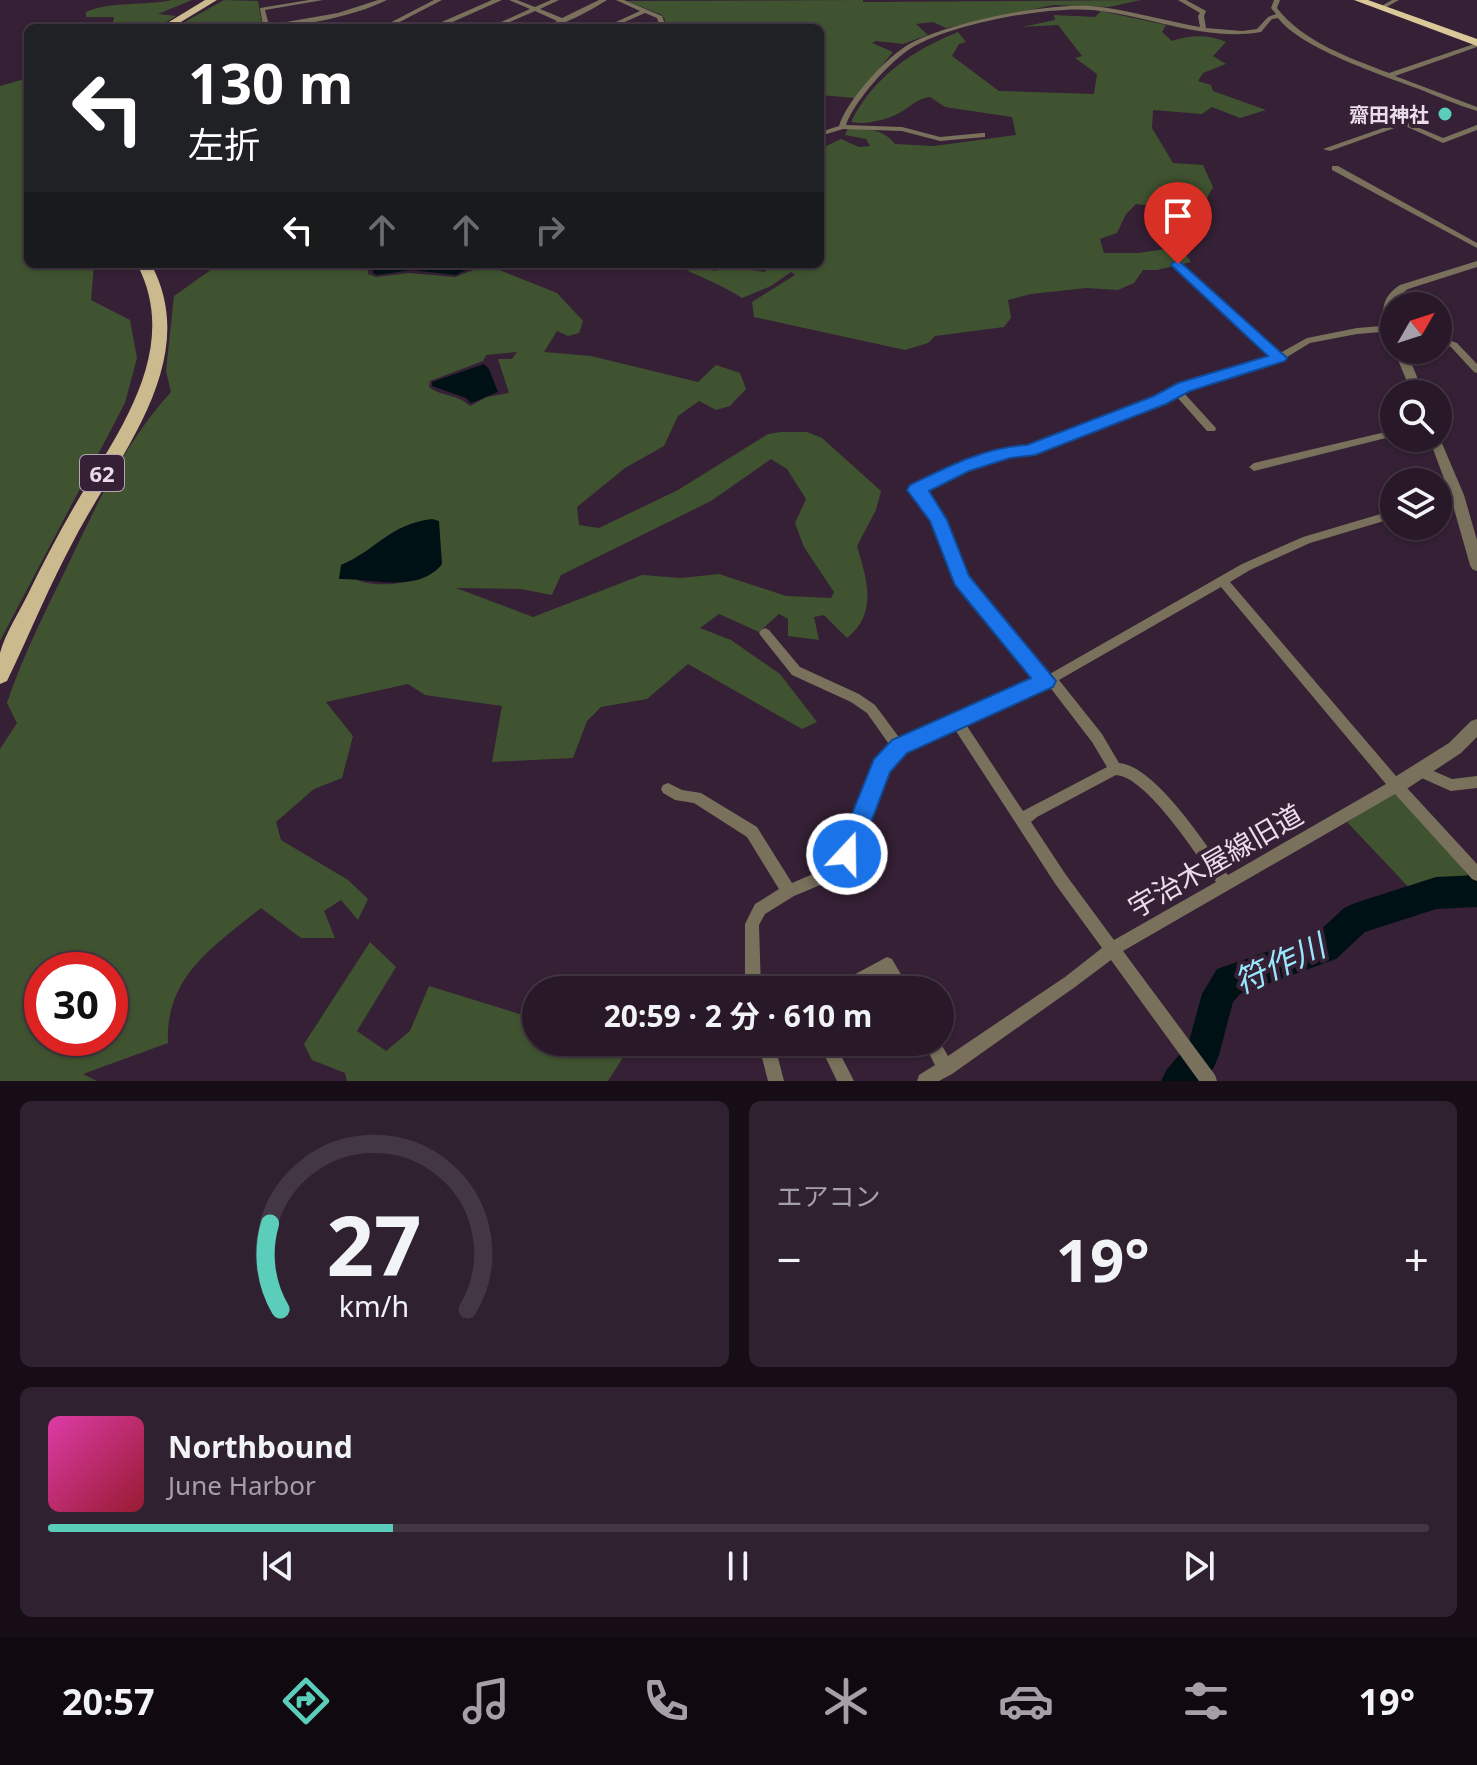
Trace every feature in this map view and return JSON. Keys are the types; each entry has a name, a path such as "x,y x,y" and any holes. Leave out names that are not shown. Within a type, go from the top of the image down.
{"highway":[{"path":"1359,0 1477,44"}],"main road":[{"path":"171,24 212,0"},
{"name":"62","path":"0,675 45,578 138,410 154,371 160,341 160,311 154,283 146,268"}],"street":[{"path":"260,0 265,24"},
{"path":"262,9 320,0"},
{"path":"287,24 314,20 384,0"},
{"path":"441,24 498,0"},
{"path":"512,0 564,21"},
{"path":"500,24 556,0"},
{"path":"557,24 604,0"},
{"path":"619,0 660,17 662,24"},
{"path":"1181,0 1204,12 1201,16 1203,28"},
{"path":"1277,0 1274,8 1277,16 1340,56 1476,109"},
{"path":"1381,8 1396,0"},
{"path":"392,24 433,1"},
{"path":"842,127 846,110 880,70 914,44 953,30 1068,7 1118,12 1203,28 1254,32 1277,16"},
{"path":"615,24 646,10"},
{"path":"1145,10 1203,28"},
{"path":"314,20 315,24"},
{"path":"1387,76 1477,44"},
{"path":"1327,149 1403,123 1443,141 1477,127"},
{"path":"824,133 842,127 902,129 940,139 982,135"},
{"path":"1335,168 1477,246"},
{"path":"1178,264 1279,358"},
{"path":"1396,292 1477,264"},
{"path":"1115,769 1097,738 961,580 938,520 922,493 916,490 941,475 1009,452 1029,451 1090,429 1096,423 1177,391 1279,358 1307,341 1380,332"},
{"path":"1452,344 1477,370"},
{"path":"1177,391 1211,429"},
{"path":"1254,467 1380,436"},
{"path":"1440,452 1457,495 1477,565"},
{"path":"1452,497 1457,495"},
{"path":"753,976 752,924 760,909 789,891 825,876 841,864 882,766 899,747 1048,680 1223,581 1307,540 1380,518"},
{"path":"1223,581 1396,786 1475,871"},
{"path":"765,633 796,671 855,698 871,709 899,747"},
{"path":"925,1081 1070,982 1114,948 1061,880 957,722"},
{"name":"宇治木屋線旧道","path":"1209,1081 1114,948 1396,786 1455,748 1477,726"},
{"path":"1022,821 1032,812 1122,766 1131,769 1163,801 1225,883"},
{"path":"1420,771 1451,785 1477,782"},
{"path":"668,789 680,796 696,797 752,832 789,891"},
{"path":"865,976 887,964 894,976"},
{"path":"770,1056 776,1081"},
{"path":"833,1056 846,1081"},
{"path":"939,1056 946,1068"}],"green space":[{"path":"192,0 158,14 176,16 163,24 113,24 114,17 86,17 86,12 106,6"},
{"path":"224,0 258,1 262,24 181,24"},
{"path":"1141,0 1109,7 1053,5 946,28 933,22 916,24 928,35 903,44 872,43 893,52 855,98 824,95 824,24 664,24 662,15 627,1"},
{"path":"1101,11 1166,25 1162,32 1172,41 1199,36 1226,42 1213,56 1226,64 1203,73 1198,81 1211,85 1213,91 1266,110 1240,118 1212,107 1202,114 1153,110 1152,128 1173,163 1203,165 1213,187 1199,213 1136,204 1126,214 1117,233 1100,239 1104,253 1138,253 1181,247 1191,262 1143,270 1134,283 1118,290 1086,288 1031,294 1008,300 1011,318 1004,327 935,336 928,343 905,350 754,317 752,302 795,275 791,272 771,286 742,298 683,268 714,271 737,268 765,272 766,268 824,268 824,147 841,139 859,147 870,146 866,139 845,135 848,128 880,132 895,144 934,146 1016,135 1012,117 945,107 930,97 883,119 851,122 883,78 925,47 958,32 966,42 959,44 952,56 999,91 1094,94 1097,74 1075,58 1082,56 1058,25 1022,27 1055,20 1054,15 1095,17"},
{"path":"24,79 24,268 94,268 91,300 130,320 137,358 125,403 0,641 0,86"},
{"path":"213,268 367,268 368,274 376,277 409,273 455,277 479,268 494,268 557,293 583,321 579,333 568,336 557,331 544,352 591,356 698,382 716,365 740,373 746,389 730,406 716,410 699,401 678,416 664,446 625,468 577,507 579,525 599,528 678,490 768,434 807,432 822,438 881,491 876,510 857,546 867,595 863,618 847,638 824,615 814,617 819,640 788,636 788,619 779,614 759,632 719,614 700,628 731,640 780,674 817,722 802,729 688,664 647,699 601,707 587,721 573,758 492,762 502,706 425,695 408,684 326,702 353,736 342,778 314,789 276,822 281,840 348,880 368,899 358,920 341,900 324,911 335,938 301,938 261,908 210,950 184,981 169,1020 168,1043 83,1074 97,1081 0,1081 0,749 17,723 7,703 35,634 101,498 139,432 171,392 166,371 174,296","holes":["517,352 512,359 498,359 509,393 487,397 470,406 429,387 430,381 483,361 486,355","771,459 787,469 806,499 795,523 804,547 834,592 831,598 786,596 719,574 681,578 642,575 533,617 456,588 521,589 552,595 561,575 711,501","355,559 442,564 425,576 388,584 355,579 341,565"]},
{"path":"1398,789 1430,823 1474,884 1416,895 1347,822"},
{"path":"370,942 396,967 357,1031 386,1051 410,1031 429,986 522,1015 522,1056 623,1056 608,1081 347,1081 345,1073 312,1060 304,1044"}],"shaded area":[{"path":"373,268 467,268 456,275 411,270 373,273"},
{"path":"484,364 498,392 471,403 466,398 432,386 432,382"},
{"path":"432,519 439,521 442,564 432,573 407,582 339,579 341,565 404,526"}],"waterway":[{"name":"符作川","path":"1179,1081 1202,1055 1219,994 1229,981 1325,948 1355,919 1436,893 1477,891"}],"place":[{"name":"齋田神社","path":"1445,114"}],"route":[{"path":"847,854 882,766 899,747 1046,681 961,580 938,520 922,493 916,490 941,475 1009,452 1029,451 1090,429 1096,423 1160,400 1184,387 1279,358 1178,264"}]}
